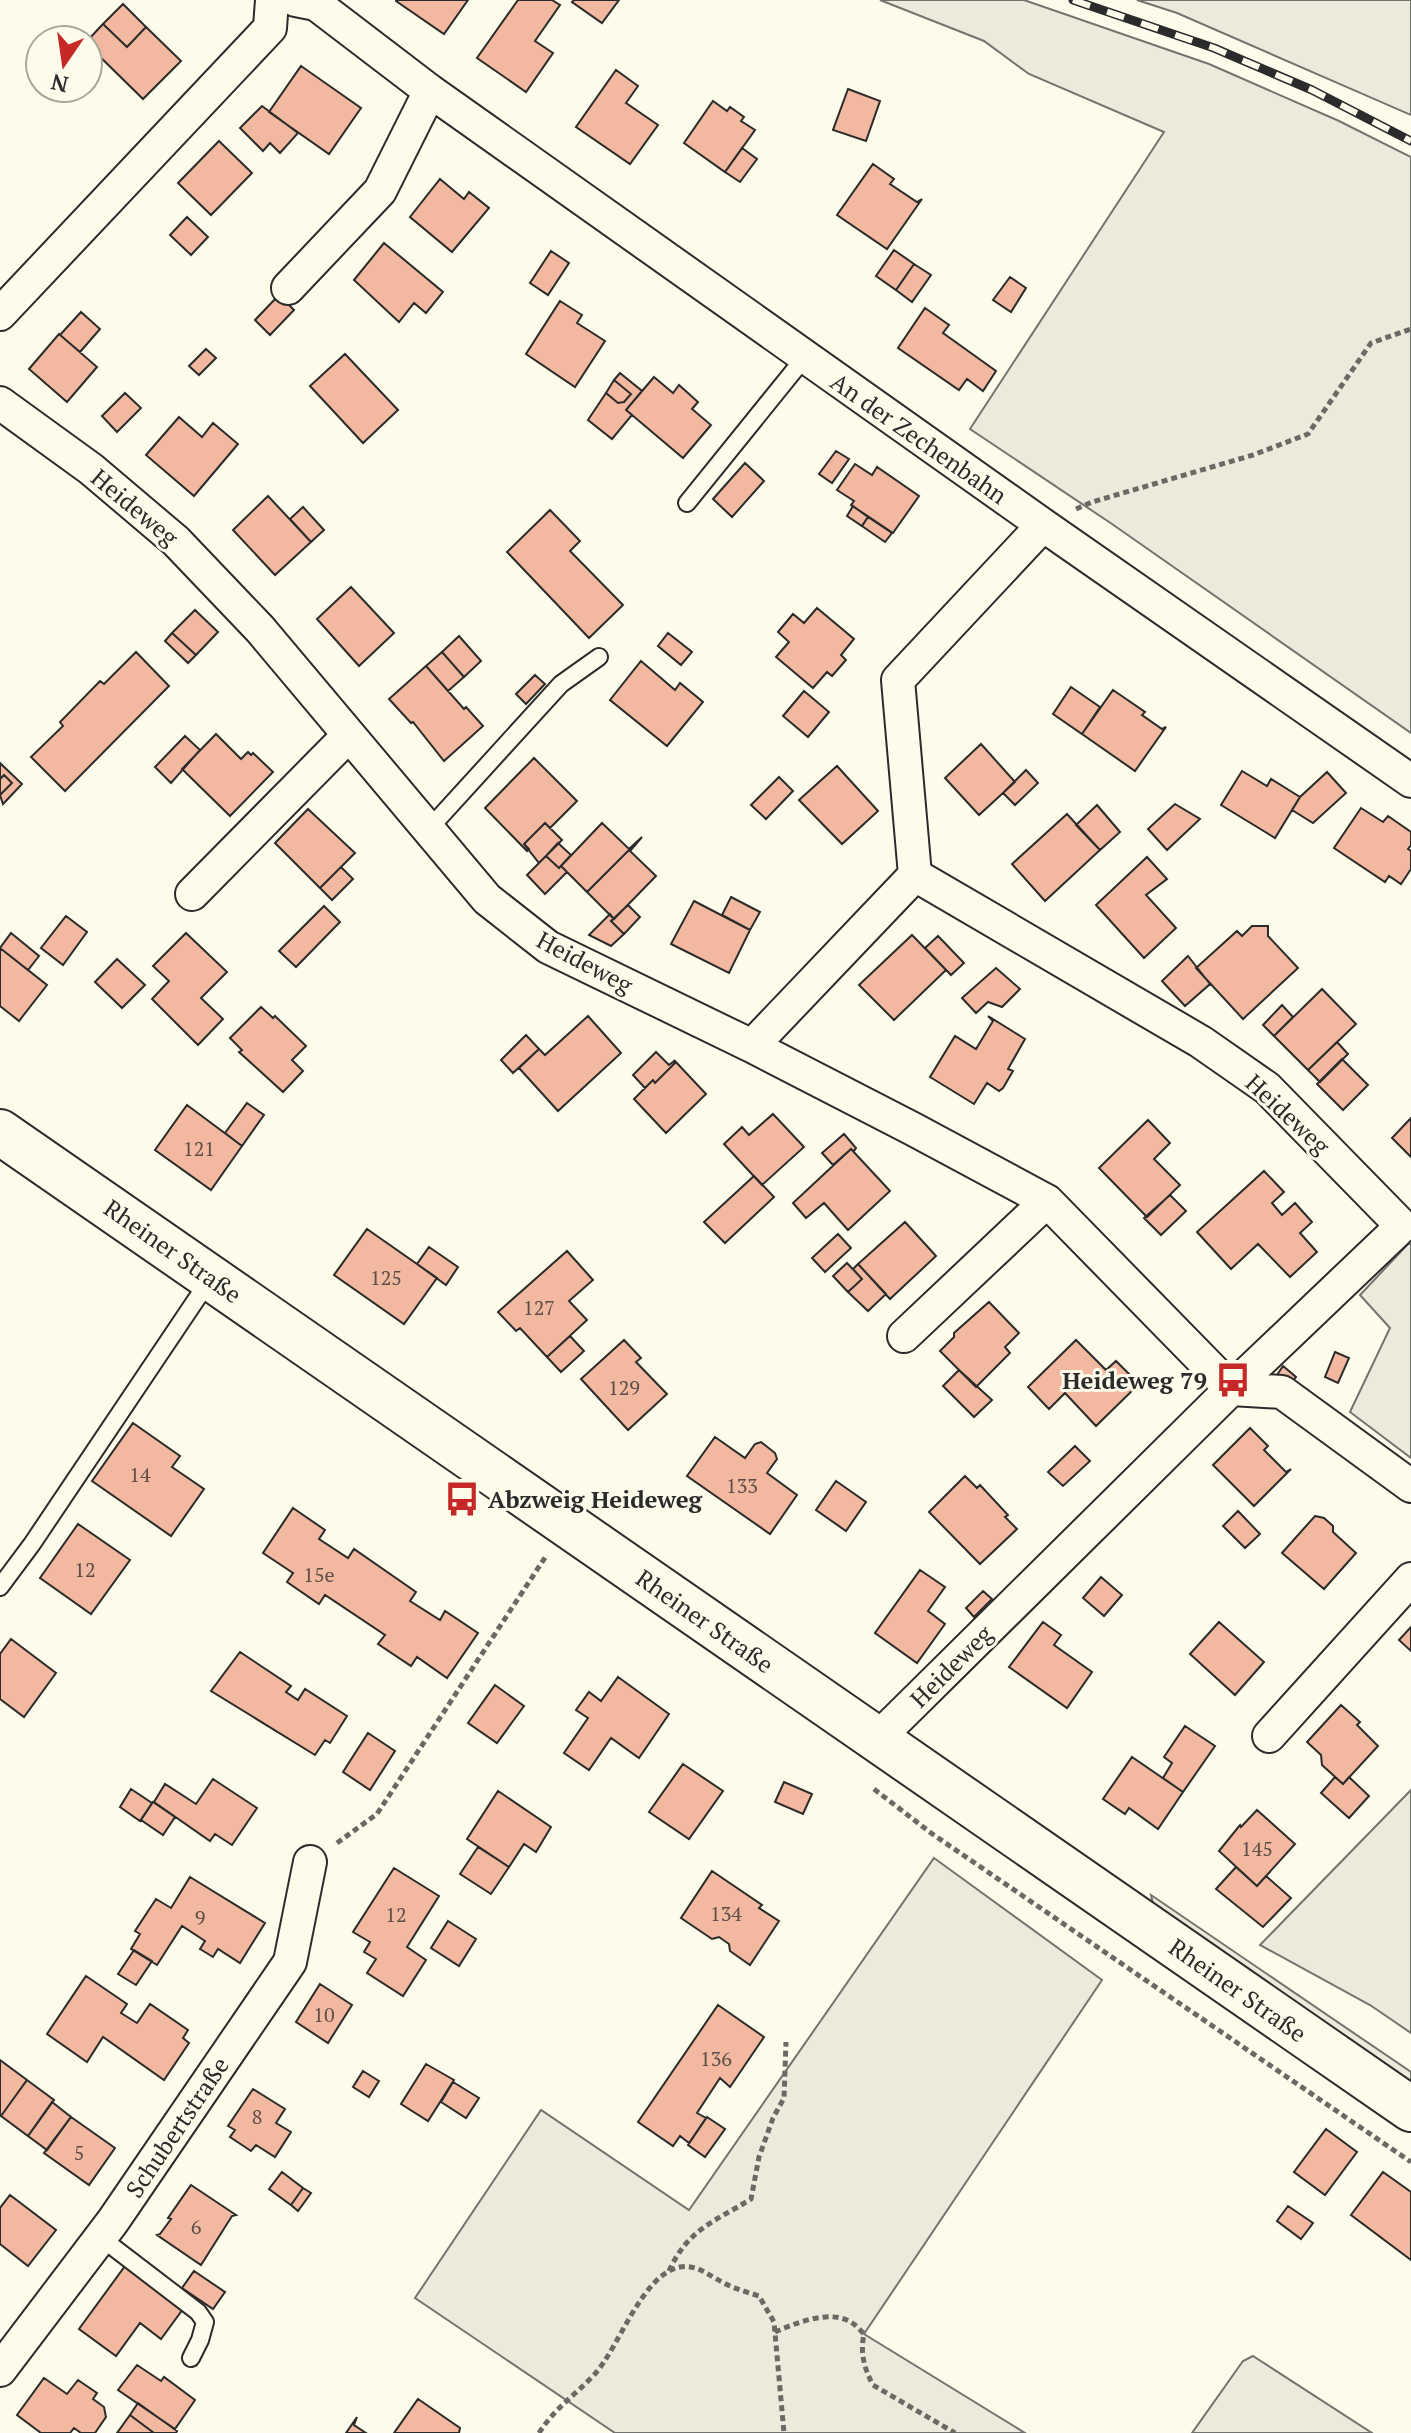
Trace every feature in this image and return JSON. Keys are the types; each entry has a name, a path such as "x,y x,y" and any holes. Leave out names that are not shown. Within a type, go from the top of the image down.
{"main road":[{"name":"Rheiner Straße","path":"0,1132 1411,2109"}],"street":[{"path":"0,314 270,28 272,0"},
{"name":"An der Zechenbahn","path":"296,0 316,4 430,91 1411,781"},
{"path":"288,288 380,191 430,91"},
{"name":"Heideweg","path":"0,403 91,469 176,541 260,629 487,899 548,947 752,1046 1047,1201 1231,1389"},
{"path":"752,1046 915,875 898,680 1043,525"},
{"path":"192,894 349,735"},
{"name":"Heideweg","path":"876,1740 1231,1389 1402,1226 1267,1088 1201,1042 915,875"},
{"path":"904,1336 1047,1201"},
{"path":"1231,1389 1282,1392 1411,1486"},
{"path":"1269,1736 1411,1579"},
{"name":"Schubertstraße","path":"0,2370 100,2237 290,1962 310,1862"}],"lane":[{"path":"687,503 805,357"},
{"path":"428,830 561,684 599,657"},
{"path":"0,1587 211,1278"},
{"path":"100,2237 198,2312 205,2322 191,2358"}],"path":[{"path":"1043,525 1092,502 1239,460 1308,434 1371,343 1411,329"},
{"path":"310,1862 377,1814 567,1525"},
{"path":"668,2272 677,2253 694,2233 751,2199 759,2157 784,2098 786,2042"},
{"path":"539,2433 552,2413 594,2374 615,2347 656,2279 676,2267 695,2266 726,2284 759,2296 774,2322 784,2433"},
{"path":"775,2332 800,2321 825,2318 848,2321 864,2334 861,2350 873,2385 955,2433"}],"shaded area":[{"path":"880,0 1024,0 1209,64 1339,121 1411,157 1411,733 970,429 1164,132 1029,74 984,41"},
{"path":"1137,0 1411,0 1411,115 1177,13"},
{"path":"1409,1243 1411,1458 1350,1412 1390,1328 1360,1295"},
{"path":"1411,1790 1411,2033 1370,2005 1260,1945"},
{"path":"934,1858 1102,1980 864,2334 1025,2433 615,2433 415,2298 541,2110 689,2210"},
{"path":"1151,1895 1411,2072 1411,2085 1153,1904"},
{"path":"1253,2356 1372,2433 1192,2433 1243,2361"}],"building":[{"path":"396,0 468,0 444,34 396,1"},
{"path":"518,0 552,0 560,5 535,41 553,53 526,92 477,58"},
{"path":"619,0 602,23 572,2"},
{"path":"123,4 146,27 127,47 103,24"},
{"path":"104,25 127,47 146,27 181,61 143,99 104,61"},
{"path":"301,66 361,108 329,154 269,112"},
{"path":"616,70 638,86 626,103 658,125 630,164 576,127"},
{"path":"848,89 880,101 866,141 833,130"},
{"path":"713,101 727,111 730,107 744,117 741,121 755,130 725,172 684,143"},
{"path":"262,106 298,133 280,153 270,143 263,151 240,128"},
{"path":"219,141 252,173 211,215 178,183"},
{"path":"742,148 757,159 740,182 725,172"},
{"path":"873,164 894,179 890,184 917,202 922,199 887,249 837,215"},
{"path":"440,179 464,199 469,192 489,208 452,252 410,217"},
{"path":"187,217 208,237 191,255 170,235"},
{"path":"384,243 443,292 426,313 414,303 399,322 354,280"},
{"path":"894,250 914,264 896,290 876,276"},
{"path":"551,251 569,263 548,295 530,283"},
{"path":"914,264 931,275 912,302 896,290"},
{"path":"1010,277 1026,288 1011,312 993,300"},
{"path":"279,295 294,310 270,335 255,320"},
{"path":"560,301 582,315 577,323 605,341 575,387 526,354"},
{"path":"925,308 949,325 943,333 996,371 983,391 967,379 959,390 898,348"},
{"path":"81,312 100,329 80,352 60,335"},
{"path":"59,334 97,367 67,402 29,369"},
{"path":"206,349 216,358 199,375 189,366"},
{"path":"345,354 398,410 363,443 310,386"},
{"path":"620,373 642,391 626,410 632,415 612,439 588,420 606,393 618,403 624,402 631,394 614,380"},
{"path":"654,377 673,393 679,385 698,402 692,409 711,425 683,458 626,410"},
{"path":"614,380 631,394 624,402 618,403 606,393"},
{"path":"125,393 141,408 117,432 102,416"},
{"path":"179,417 202,437 213,423 238,444 194,496 146,455"},
{"path":"836,451 849,459 832,483 819,474"},
{"path":"745,463 764,481 732,517 713,499"},
{"path":"855,464 872,475 877,467 919,496 893,533 851,505 854,501 837,490"},
{"path":"268,496 311,542 275,575 233,530"},
{"path":"853,506 868,517 862,526 847,516"},
{"path":"303,507 324,530 311,542 290,519"},
{"path":"550,510 580,541 570,551 623,605 589,638 507,552"},
{"path":"868,517 892,533 885,542 862,526"},
{"path":"351,587 394,633 359,666 317,619"},
{"path":"817,608 854,639 841,655 846,660 832,676 827,672 813,688 776,657 789,642 778,632 793,614 804,623"},
{"path":"195,610 218,632 196,655 172,633"},
{"path":"172,633 196,655 188,663 165,641"},
{"path":"668,633 692,652 681,665 658,646"},
{"path":"459,636 481,661 464,677 442,652"},
{"path":"136,652 169,686 65,791 31,757 63,726 60,722 100,681 104,684"},
{"path":"442,652 464,677 448,691 426,666"},
{"path":"641,661 675,690 680,683 703,702 667,746 610,700"},
{"path":"426,666 483,726 444,761 413,722 389,699"},
{"path":"535,675 545,684 526,704 516,694"},
{"path":"1071,687 1100,707 1082,734 1053,714"},
{"path":"1113,690 1145,712 1142,715 1162,729 1166,727 1135,771 1082,734"},
{"path":"804,691 829,712 808,737 783,716"},
{"path":"216,734 241,759 248,752 253,753 273,772 230,816 182,769"},
{"path":"185,736 200,750 171,783 155,767"},
{"path":"981,744 1015,782 979,815 945,778"},
{"path":"534,758 577,801 550,828 545,823 524,844 529,849 527,851 485,808"},
{"path":"0,763 22,784 3,804 0,795 12,783 4,775 0,779"},
{"path":"837,766 878,811 842,844 799,800"},
{"path":"1026,770 1038,783 1015,805 1003,793"},
{"path":"1242,771 1267,786 1271,779 1300,797 1275,838 1221,805"},
{"path":"1327,772 1346,793 1313,823 1292,810 1300,797"},
{"path":"4,775 12,783 0,795 0,779"},
{"path":"779,777 793,791 766,819 751,805"},
{"path":"1175,804 1200,819 1167,850 1148,829"},
{"path":"1097,805 1120,832 1100,850 1076,825"},
{"path":"1361,808 1383,822 1388,816 1411,832 1408,849 1411,851 1411,869 1401,884 1389,876 1385,882 1334,848"},
{"path":"308,809 355,853 320,888 275,843"},
{"path":"1067,814 1100,850 1045,901 1012,864"},
{"path":"545,823 562,840 539,863 524,844"},
{"path":"602,823 629,849 642,837 587,892 561,866"},
{"path":"642,837 630,851 656,876 614,919 587,892"},
{"path":"558,843 571,855 559,868 546,856"},
{"path":"546,856 567,872 545,894 527,875"},
{"path":"1147,857 1167,879 1146,895 1176,928 1144,958 1096,905"},
{"path":"341,867 353,879 332,900 320,888"},
{"path":"731,897 760,912 750,930 722,915"},
{"path":"694,901 750,930 729,973 671,944"},
{"path":"628,905 640,917 624,934 611,921"},
{"path":"324,906 340,922 296,967 279,951"},
{"path":"610,914 614,919 611,921 624,934 611,946 589,935"},
{"path":"66,916 87,932 63,965 41,948"},
{"path":"1252,926 1268,926 1268,936 1298,968 1243,1019 1196,968 1237,931 1242,936"},
{"path":"11,933 39,956 28,970 0,948"},
{"path":"186,933 227,972 201,998 223,1019 198,1045 152,999 169,981 153,966"},
{"path":"912,935 946,970 894,1020 859,985"},
{"path":"938,936 964,963 951,975 925,948"},
{"path":"0,948 47,985 19,1021 0,1006"},
{"path":"1188,956 1210,984 1185,1006 1162,981"},
{"path":"117,959 145,985 122,1008 95,982"},
{"path":"996,968 1020,989 1002,1007 988,1002 976,1013 962,998"},
{"path":"1322,989 1356,1024 1308,1070 1274,1036"},
{"path":"1282,1005 1293,1017 1274,1036 1263,1025"},
{"path":"261,1007 306,1046 292,1060 303,1071 283,1092 239,1052 242,1050 230,1038"},
{"path":"588,1016 621,1053 558,1111 519,1068 539,1049 545,1055"},
{"path":"988,1016 1025,1039 1008,1069 1013,1071 1003,1088 999,1091 987,1083 974,1104 930,1077 955,1036 976,1049 993,1021"},
{"path":"526,1035 539,1049 513,1073 501,1060"},
{"path":"1337,1042 1348,1054 1320,1082 1308,1070"},
{"path":"656,1052 669,1065 675,1063 655,1083 653,1080 645,1088 633,1075"},
{"path":"1342,1059 1368,1085 1343,1110 1317,1084"},
{"path":"674,1060 706,1094 666,1133 634,1099 653,1080 655,1083 675,1063"},
{"path":"247,1103 264,1115 242,1146 225,1133"},
{"path":"187,1105 242,1146 211,1190 155,1150"},
{"path":"773,1114 804,1147 762,1185 724,1144 742,1127 749,1135"},
{"path":"1411,1118 1411,1157 1392,1138"},
{"path":"1148,1120 1170,1143 1154,1159 1180,1185 1147,1217 1099,1168"},
{"path":"844,1134 856,1148 833,1165 822,1153"},
{"path":"851,1149 890,1191 848,1230 824,1203 806,1218 793,1203"},
{"path":"1264,1171 1284,1192 1272,1203 1282,1215 1295,1203 1312,1222 1300,1233 1317,1252 1290,1277 1258,1244 1231,1269 1197,1232"},
{"path":"754,1176 774,1197 725,1243 704,1222"},
{"path":"1170,1195 1186,1211 1161,1235 1144,1218"},
{"path":"905,1222 936,1256 890,1299 858,1264"},
{"path":"367,1229 437,1278 404,1324 334,1275"},
{"path":"838,1234 851,1248 825,1272 812,1258"},
{"path":"429,1247 458,1267 446,1285 417,1264"},
{"path":"567,1251 593,1280 569,1301 587,1320 547,1357 520,1328 516,1331 498,1312"},
{"path":"847,1263 862,1279 848,1292 833,1276"},
{"path":"858,1264 886,1294 868,1311 848,1292 862,1279 853,1269"},
{"path":"989,1302 1019,1333 1005,1347 1010,1353 976,1387 940,1351 954,1337 954,1333"},
{"path":"570,1336 584,1351 561,1372 547,1357"},
{"path":"624,1340 641,1358 636,1362 667,1394 628,1430 581,1379"},
{"path":"1076,1340 1106,1370 1116,1361 1139,1384 1096,1426 1065,1393 1049,1409 1028,1387"},
{"path":"1335,1352 1349,1358 1338,1383 1325,1377"},
{"path":"1283,1366 1296,1377 1290,1385 1277,1375"},
{"path":"959,1370 992,1400 974,1417 943,1386"},
{"path":"133,1423 180,1456 172,1467 204,1489 171,1536 92,1481"},
{"path":"1250,1428 1268,1446 1264,1450 1286,1472 1291,1469 1254,1506 1213,1465"},
{"path":"715,1437 745,1458 755,1444 761,1442 775,1453 777,1459 767,1473 797,1495 770,1534 687,1476"},
{"path":"1075,1446 1090,1461 1063,1486 1048,1472"},
{"path":"965,1476 977,1488 980,1485 1017,1529 980,1564 929,1512"},
{"path":"836,1481 866,1502 846,1531 816,1510"},
{"path":"293,1508 325,1530 319,1539 348,1558 354,1549 416,1592 410,1601 440,1620 445,1611 478,1633 447,1678 417,1657 411,1666 378,1644 385,1635 325,1595 319,1604 287,1582 293,1573 263,1553"},
{"path":"1238,1511 1260,1534 1245,1548 1223,1526"},
{"path":"1315,1516 1324,1518 1333,1526 1333,1532 1356,1553 1324,1589 1282,1553"},
{"path":"78,1524 130,1560 91,1614 40,1578"},
{"path":"920,1570 945,1587 928,1611 945,1624 917,1663 875,1633"},
{"path":"1101,1577 1122,1595 1104,1616 1083,1598"},
{"path":"983,1591 992,1599 974,1617 966,1608"},
{"path":"1043,1622 1061,1635 1054,1645 1092,1672 1067,1708 1009,1667"},
{"path":"1219,1622 1264,1662 1235,1695 1190,1654"},
{"path":"1411,1627 1411,1651 1399,1640"},
{"path":"11,1639 56,1673 24,1717 0,1699 0,1654"},
{"path":"240,1652 291,1686 286,1692 298,1700 305,1689 347,1716 330,1743 325,1740 315,1755 211,1691"},
{"path":"618,1677 669,1714 639,1758 611,1738 589,1770 564,1753 588,1718 576,1710 589,1692 601,1701"},
{"path":"495,1685 524,1706 497,1743 468,1723"},
{"path":"1341,1705 1360,1722 1357,1725 1378,1746 1343,1784 1322,1765 1321,1755 1307,1742"},
{"path":"1185,1726 1215,1746 1183,1792 1163,1778 1172,1763 1164,1757"},
{"path":"368,1733 395,1751 370,1790 343,1772"},
{"path":"1132,1757 1183,1792 1158,1829 1129,1808 1125,1814 1103,1799"},
{"path":"683,1764 723,1791 689,1839 649,1812"},
{"path":"1335,1777 1343,1784 1349,1777 1369,1796 1349,1818 1321,1793"},
{"path":"213,1779 257,1808 232,1845 215,1834 210,1841 154,1802 165,1784 196,1804"},
{"path":"784,1782 812,1794 803,1814 775,1802"},
{"path":"131,1789 152,1803 140,1821 120,1807"},
{"path":"498,1791 551,1827 536,1852 524,1844 509,1867 467,1839"},
{"path":"153,1802 175,1817 163,1835 141,1820"},
{"path":"1257,1810 1295,1844 1257,1886 1219,1851"},
{"path":"478,1847 509,1867 491,1894 460,1874"},
{"path":"1236,1867 1257,1886 1266,1876 1291,1898 1263,1927 1216,1889"},
{"path":"394,1868 439,1896 407,1947 426,1960 403,1996 367,1973 376,1959 364,1952 370,1942 353,1932"},
{"path":"712,1871 762,1905 759,1908 779,1921 750,1965 730,1951 729,1944 719,1937 712,1939 681,1918"},
{"path":"190,1877 265,1923 240,1963 218,1949 213,1957 200,1949 205,1941 182,1926 157,1965 131,1949 140,1934 135,1931 156,1899 171,1908"},
{"path":"448,1921 476,1939 459,1966 431,1948"},
{"path":"134,1950 152,1961 136,1985 118,1974"},
{"path":"86,1976 127,2004 121,2013 137,2023 150,2004 188,2030 183,2038 189,2043 164,2080 103,2037 87,2062 47,2034"},
{"path":"320,1984 352,2005 328,2043 296,2022"},
{"path":"718,2005 764,2037 730,2087 720,2078 697,2113 706,2118 689,2143 680,2136 673,2146 638,2122"},
{"path":"0,2060 27,2080 1,2116 0,2115"},
{"path":"426,2064 454,2080 428,2121 401,2104"},
{"path":"363,2071 379,2081 369,2097 353,2087"},
{"path":"27,2080 54,2100 28,2136 1,2116"},
{"path":"453,2082 479,2098 466,2118 441,2102"},
{"path":"253,2089 285,2109 276,2123 291,2132 275,2157 256,2145 251,2151 230,2137 235,2130 228,2126"},
{"path":"52,2102 71,2117 47,2150 28,2136"},
{"path":"71,2117 115,2148 89,2185 44,2153"},
{"path":"707,2117 725,2129 705,2157 688,2145"},
{"path":"1326,2129 1357,2152 1325,2195 1294,2172"},
{"path":"282,2172 303,2188 291,2205 269,2189"},
{"path":"1383,2172 1411,2192 1411,2260 1351,2215"},
{"path":"191,2185 236,2215 232,2216 201,2265 157,2235 171,2219 168,2218"},
{"path":"303,2188 311,2193 298,2211 291,2205"},
{"path":"10,2195 56,2230 28,2266 0,2244 0,2208"},
{"path":"1288,2206 1313,2223 1301,2239 1277,2221"},
{"path":"125,2266 183,2309 161,2339 140,2323 116,2356 79,2329"},
{"path":"194,2271 225,2292 213,2309 182,2288"},
{"path":"137,2365 161,2381 164,2377 195,2400 175,2429 118,2390"},
{"path":"44,2378 67,2394 78,2380 97,2393 93,2399 104,2407 106,2417 95,2433 81,2433 74,2428 70,2433 41,2433 17,2415"},
{"path":"418,2399 460,2428 459,2433 394,2433"},
{"path":"138,2403 176,2433 154,2433 130,2415"},
{"path":"130,2415 154,2433 117,2433"},
{"path":"357,2417 354,2425 366,2433 346,2433"}],"railway":[{"path":"1073,0 1214,48 1312,90 1411,141"}],"place":[{"name":"Heideweg 79","path":"1233,1380"},
{"name":"Abzweig Heideweg","path":"462,1499"}]}
